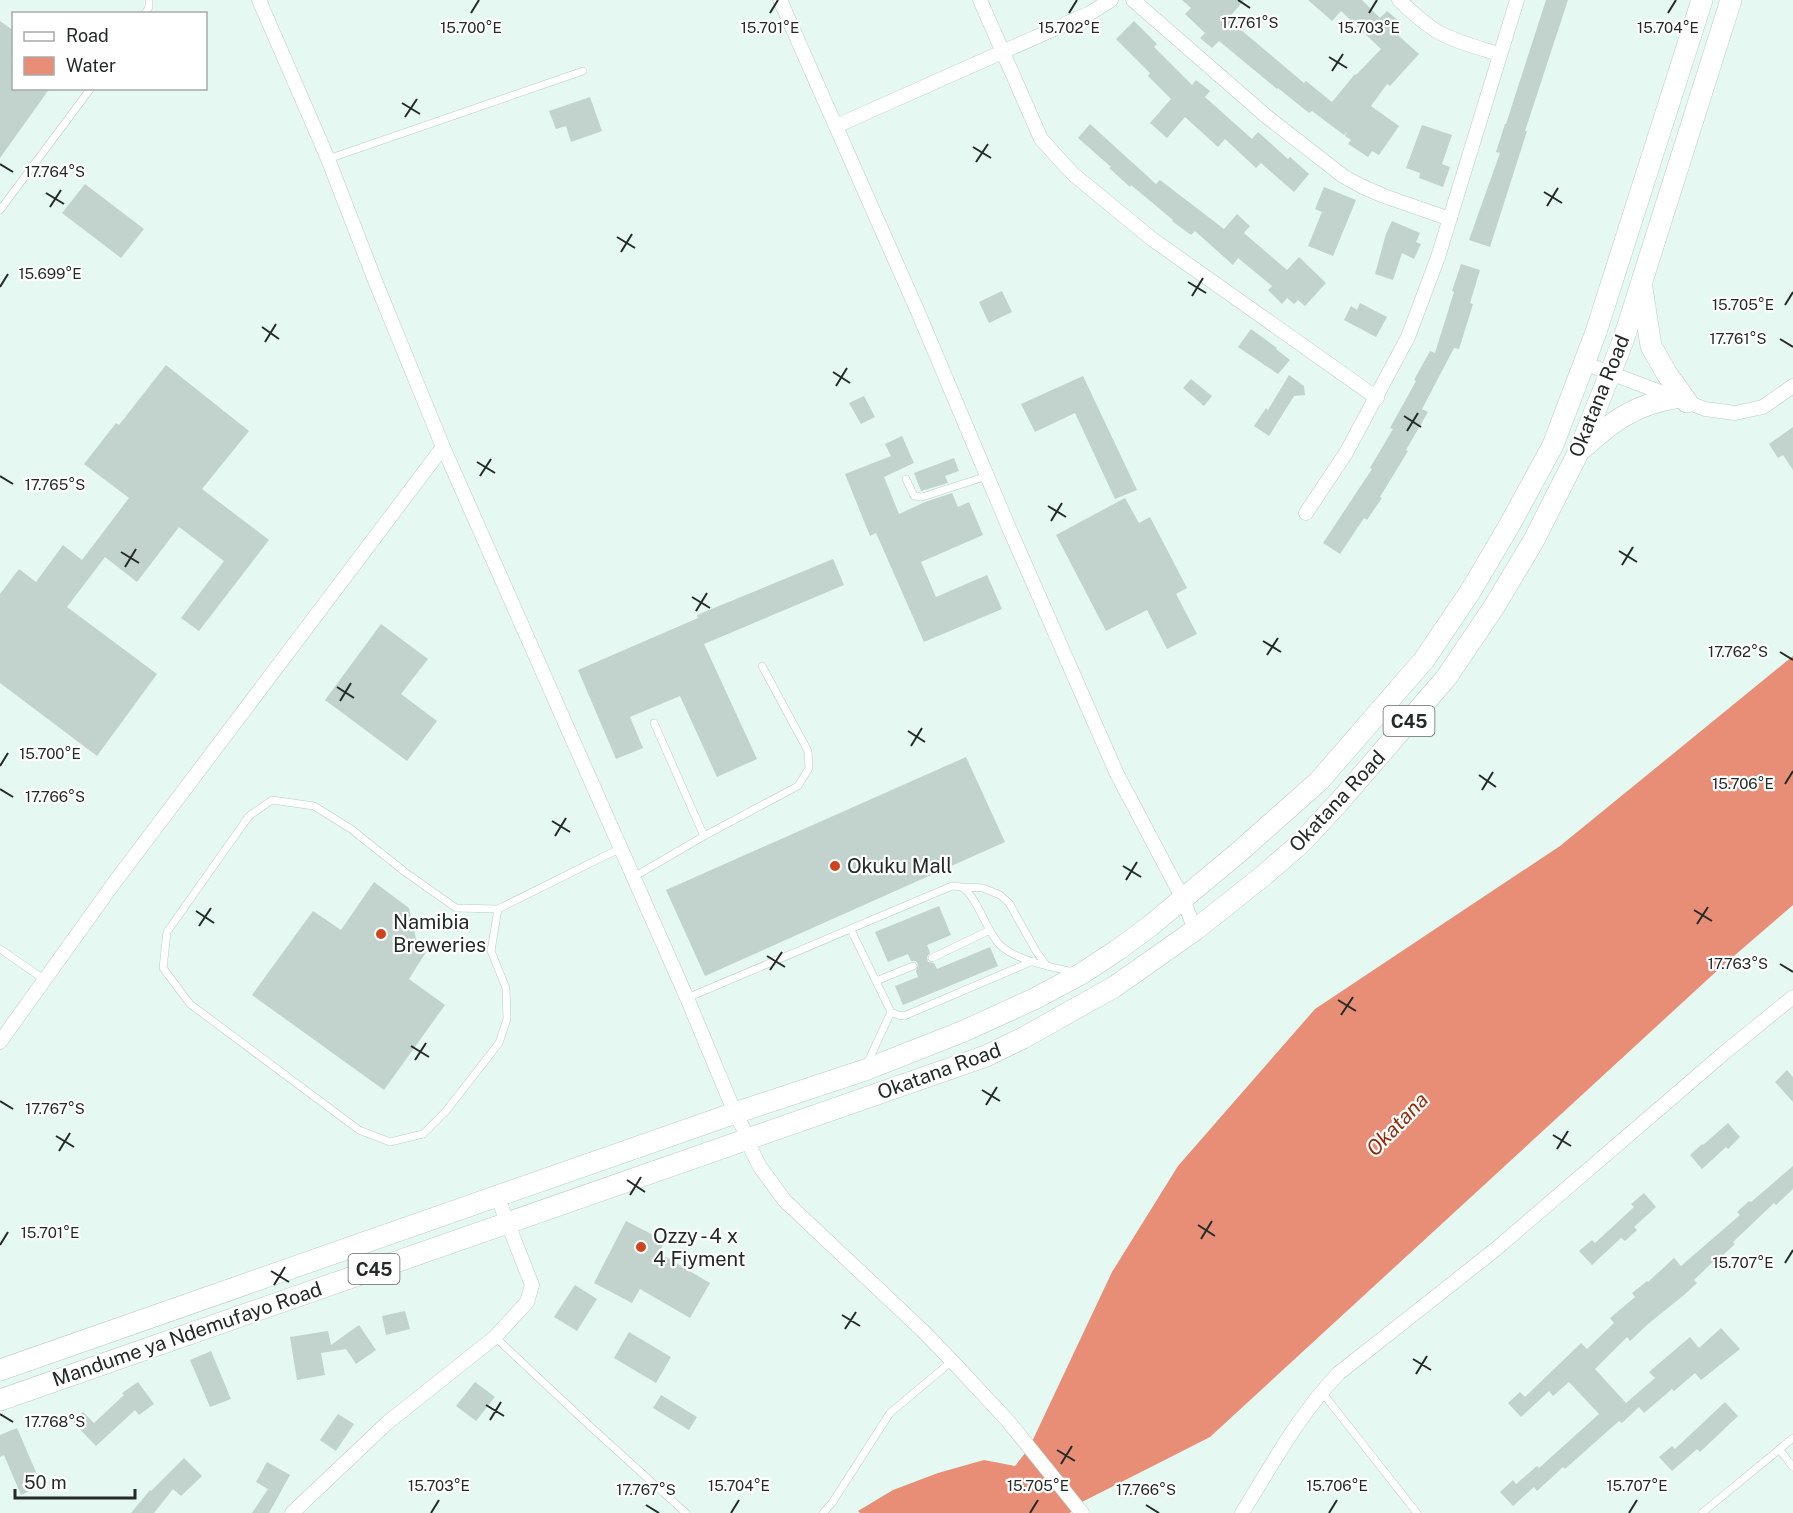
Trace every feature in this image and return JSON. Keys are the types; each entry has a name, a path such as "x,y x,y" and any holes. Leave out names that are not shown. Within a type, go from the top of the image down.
{"main road":[{"name":"Okatana Road","path":"735,1113 865,1070 964,1031 1034,999 1081,974 1119,949 1183,900 1319,781 1424,660 1470,592 1547,455 1584,363 1702,0"},
{"name":"Okatana Road","path":"749,1139 995,1052 1079,1008 1114,987 1195,930 1301,843 1340,802 1446,678 1494,607 1534,540 1579,451 1623,341 1731,0"},
{"path":"1579,451 1608,425 1638,407 1656,401 1681,400 1651,346 1641,282"},
{"name":"Mandume ya Ndemufayo Road","path":"0,1370 735,1113"},
{"name":"Mandume ya Ndemufayo Road","path":"0,1400 749,1139"}],"street":[{"path":"259,0 328,159 443,447 760,1167 785,1201 908,1316 1008,1421 1082,1513"},
{"path":"780,0 923,323 1117,774 1183,900 1195,930"},
{"path":"980,0 1041,139 1073,174 1152,239 1377,398"},
{"path":"836,126 1090,14 1111,0"},
{"path":"1133,0 1266,116 1343,176 1384,196 1450,219"},
{"path":"1399,0 1438,32 1499,54"},
{"path":"1306,513 1340,462 1377,398 1408,337 1426,293 1450,219 1517,0"},
{"path":"1584,363 1705,409 1735,413 1763,407 1793,386"},
{"path":"0,1042 114,883 443,447"},
{"path":"1242,1513 1307,1410 1338,1373 1497,1249 1724,1053 1793,997"},
{"path":"292,1513 387,1423 495,1337 527,1302 532,1285 497,1196"}],"lane":[{"path":"328,159 583,71"},
{"path":"0,210 90,90"},
{"path":"906,479 914,496 922,497 987,476"},
{"path":"632,878 704,836 798,786 809,768 808,751 762,666"},
{"path":"654,723 704,836"},
{"path":"498,909 491,951 507,988 507,1019 499,1043 446,1111 423,1134 390,1142 359,1130 190,1004 163,968 167,932 249,816 272,800 314,806 351,829 405,872 456,908 498,909 620,849"},
{"path":"687,998 952,886 983,888 1000,895 1009,903 1036,951 1048,966"},
{"path":"961,887 969,893 999,944 1014,954 1033,961 1081,974"},
{"path":"851,930 891,1012 898,1015 904,1016 1033,961"},
{"path":"932,958 990,930"},
{"path":"0,949 45,980"},
{"path":"876,981 914,966"},
{"path":"865,1070 891,1012"},
{"path":"495,1337 686,1513"},
{"path":"823,1513 832,1503 890,1413 952,1361"},
{"path":"1321,1391 1417,1513"},
{"path":"1702,1513 1793,1438"},
{"path":"1779,1449 1793,1467"}],"water":[{"name":"Okatana","path":"1793,656 1793,905 1720,968 1210,1437 1076,1505 1070,1513 860,1513 858,1511 893,1490 938,1473 984,1460 1015,1466 1029,1448 1112,1272 1178,1166 1315,1009 1560,846"}],"building":[{"path":"1182,0 1244,0 1228,19 1304,83 1306,81 1332,102 1355,74 1381,49 1341,11 1332,21 1308,0 1362,0 1380,18 1387,11 1399,21 1391,29 1419,54 1390,86 1387,84 1371,106 1399,126 1379,155 1372,151 1368,157 1348,144 1351,140 1345,136 1347,131 1344,135 1312,111 1309,113 1219,41 1212,48 1200,38 1205,33 1185,14 1191,8"},
{"path":"1546,0 1568,0 1490,247 1469,240 1500,153 1496,152"},
{"path":"0,21 12,30 12,90 49,90 0,158"},
{"path":"1134,21 1157,44 1154,47 1192,85 1196,80 1210,91 1205,97 1252,139 1258,132 1309,174 1294,192 1261,163 1256,168 1225,139 1218,147 1185,117 1167,138 1150,123 1171,99 1148,76 1150,73 1116,39"},
{"path":"590,97 602,131 571,142 566,126 556,129 549,111"},
{"path":"1090,124 1156,184 1160,180 1224,229 1237,214 1250,226 1244,233 1287,270 1299,257 1326,283 1305,306 1298,300 1294,304 1287,298 1282,304 1268,290 1272,286 1238,258 1233,265 1195,231 1191,235 1109,168 1111,167 1078,138"},
{"path":"1422,125 1452,135 1442,164 1450,167 1443,187 1419,178 1420,173 1406,168"},
{"path":"85,184 144,229 121,258 62,213"},
{"path":"1324,187 1356,200 1333,256 1308,246 1322,212 1315,209"},
{"path":"1392,221 1420,233 1416,242 1421,244 1414,259 1402,253 1393,280 1375,274"},
{"path":"1461,264 1480,270 1470,303 1473,304 1459,349 1454,348 1422,409 1428,412 1380,497 1382,498 1367,520 1364,518 1340,554 1323,543 1372,469 1370,468 1393,429 1390,428 1430,351 1435,353"},
{"path":"1002,291 1012,312 989,323 979,302"},
{"path":"1360,303 1387,317 1376,337 1344,320 1351,306 1357,310"},
{"path":"1251,329 1290,360 1278,374 1238,347"},
{"path":"166,365 249,431 202,489 269,540 199,631 181,618 224,561 179,527 137,582 105,557 67,607 157,674 97,756 0,683 0,594 19,569 36,582 63,545 82,560 129,498 84,464 116,423 119,425"},
{"path":"1289,375 1304,386 1305,395 1294,396 1269,436 1254,426 1266,408 1268,410"},
{"path":"1083,376 1137,490 1115,499 1075,413 1035,432 1021,404"},
{"path":"1191,379 1212,396 1204,406 1183,388"},
{"path":"864,396 875,417 861,424 849,403"},
{"path":"1793,427 1793,470 1783,455 1778,458 1769,444"},
{"path":"902,436 914,463 884,477 899,514 952,493 958,507 969,502 983,535 921,562 936,597 987,575 1002,609 924,642 876,533 870,536 845,474 891,456 885,444"},
{"path":"954,458 959,471 945,476 948,483 921,491 914,473"},
{"path":"1125,498 1139,523 1150,517 1187,588 1176,594 1197,634 1167,649 1147,610 1106,631 1056,535"},
{"path":"833,559 844,585 704,644 757,759 717,777 680,696 630,717 643,748 616,759 578,670 698,618 697,615"},
{"path":"381,624 428,659 401,694 437,721 407,761 325,700"},
{"name":"Okuku Mall","path":"966,757 1005,842 705,976 666,890"},
{"path":"374,882 409,908 416,939 428,949 409,979 445,1005 384,1090 252,995 313,911 341,930"},
{"path":"939,906 951,935 927,945 930,953 927,957 928,962 934,963 937,969 990,947 998,966 903,1005 895,986 918,977 916,971 918,964 916,961 911,961 908,954 888,962 875,932"},
{"path":"1787,1070 1793,1077 1793,1102 1775,1082"},
{"path":"1728,1123 1740,1137 1702,1169 1690,1155"},
{"path":"1793,1166 1793,1189 1776,1205 1774,1203 1733,1242 1735,1244 1694,1280 1697,1283 1684,1295 1630,1341 1627,1337 1595,1369 1626,1403 1655,1378 1649,1372 1690,1337 1699,1348 1721,1328 1740,1349 1701,1380 1695,1373 1644,1413 1639,1407 1622,1423 1619,1421 1565,1469 1563,1467 1537,1491 1534,1487 1513,1506 1500,1492 1513,1480 1516,1484 1537,1466 1539,1468 1599,1414 1569,1382 1553,1396 1549,1391 1521,1417 1508,1403 1520,1392 1525,1397 1581,1343 1587,1349 1614,1323 1610,1318 1635,1297 1632,1293 1674,1258 1681,1266 1740,1215 1737,1212 1749,1201 1751,1202"},
{"path":"1644,1193 1656,1207 1634,1227 1637,1230 1625,1241 1621,1238 1592,1265 1579,1251 1592,1240 1595,1243 1634,1207 1631,1204"},
{"path":"626,1221 665,1241 659,1253 710,1283 690,1318 640,1289 632,1303 594,1283"},
{"path":"575,1285 597,1299 577,1331 554,1317"},
{"path":"405,1311 410,1329 386,1335 382,1316"},
{"path":"359,1325 376,1350 356,1364 346,1349 321,1353 325,1375 297,1380 290,1337 328,1331 331,1345"},
{"path":"629,1332 671,1357 656,1383 614,1358"},
{"path":"211,1351 231,1399 210,1407 190,1360"},
{"path":"138,1382 154,1404 139,1415 135,1410 96,1446 73,1422 83,1412 94,1423 124,1395 122,1393"},
{"path":"475,1382 495,1397 476,1421 456,1406"},
{"path":"661,1395 697,1417 689,1430 653,1408"},
{"path":"1725,1402 1738,1416 1700,1452 1697,1449 1672,1471 1659,1457 1672,1446 1675,1449"},
{"path":"338,1414 354,1424 336,1451 320,1440"},
{"path":"17,1428 42,1486 21,1495 4,1455 0,1457 0,1435"},
{"path":"184,1458 202,1476 181,1496 173,1489 154,1513 131,1513 150,1490"},
{"path":"267,1462 290,1475 269,1513 252,1513 268,1489 256,1482"}],"place":[{"name":"Okuku Mall","path":"835,866"},
{"name":"Namibia Breweries","path":"381,934"},
{"name":"Ozzy - 4 x 4 Fiyment","path":"641,1247"}]}
